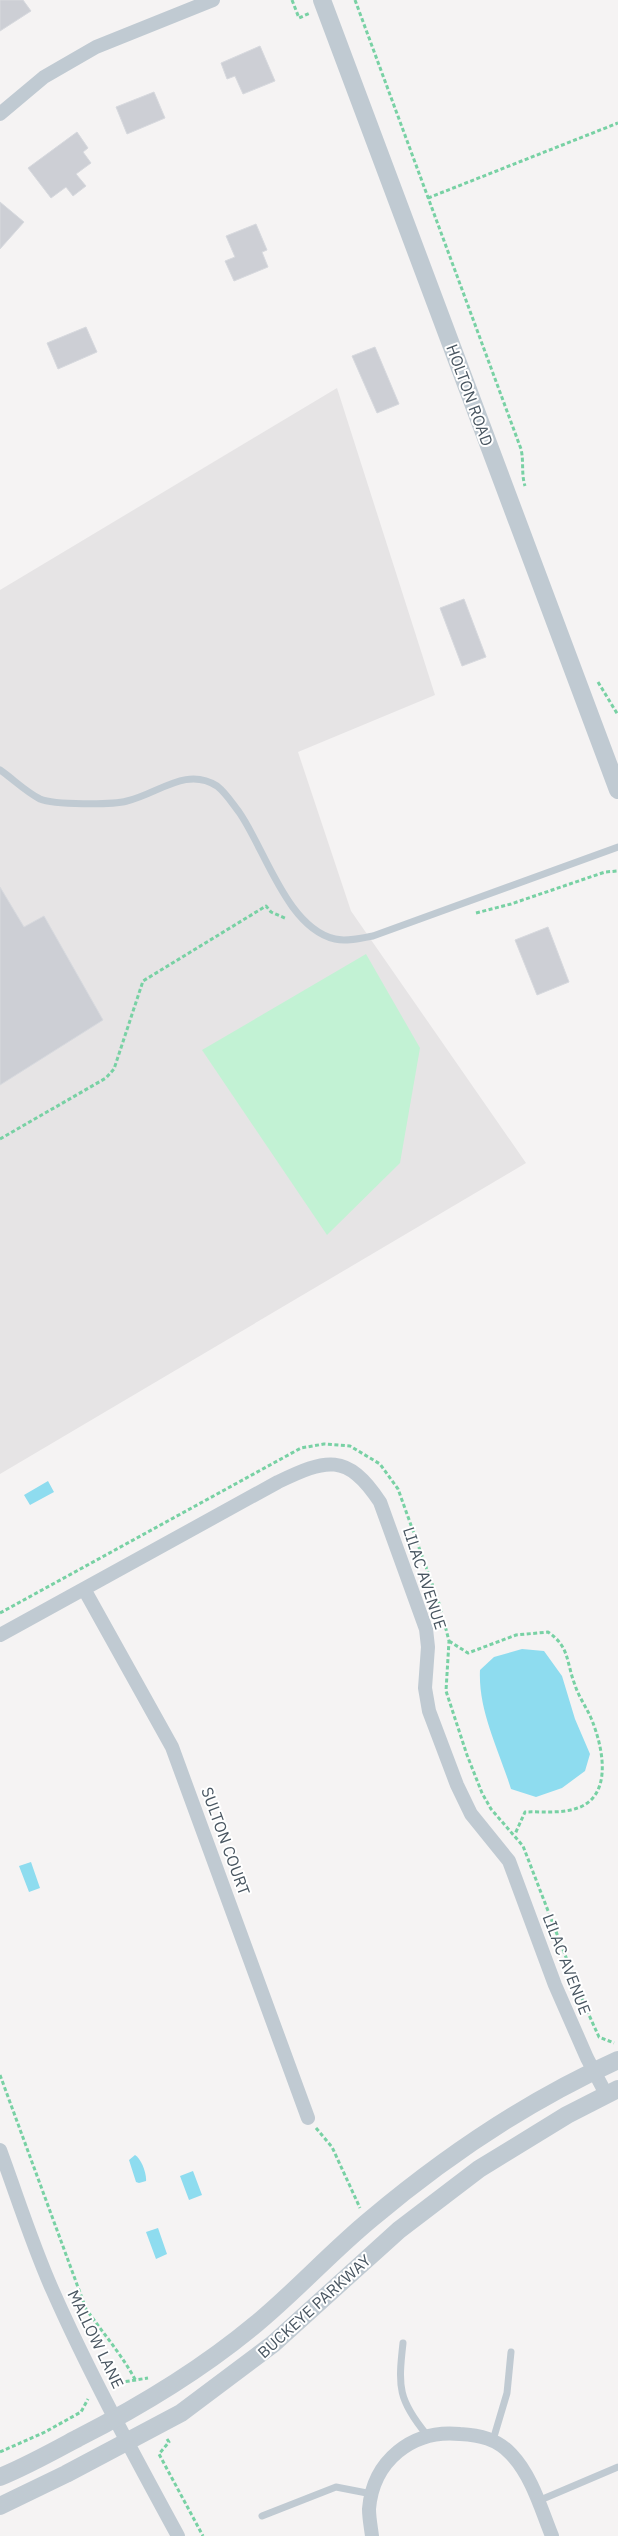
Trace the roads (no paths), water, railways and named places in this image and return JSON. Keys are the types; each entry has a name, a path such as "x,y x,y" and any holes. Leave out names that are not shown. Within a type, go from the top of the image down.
{"street":[{"path":"0,114 44,76 96,47 213,0"},
{"name":"HOLTON ROAD","path":"322,0 618,790"},
{"name":"LILAC AVENUE","path":"0,1635 278,1482 312,1466 326,1464 342,1465 357,1474 370,1486 380,1502 421,1612 428,1647 424,1688 429,1711 457,1785 471,1814 509,1861 555,1985 593,2071 612,2092"},
{"name":"SULTON COURT","path":"84,1589 172,1747 308,2118"},
{"name":"BUCKEYE PARKWAY","path":"0,2477 115,2419 191,2372 256,2324 369,2220 435,2168 514,2115 593,2071 616,2052"},
{"name":"BUCKEYE PARKWAY","path":"0,2506 160,2426 229,2380 273,2344 399,2230 479,2169 567,2115 612,2092"},
{"name":"MALLOW LANE","path":"0,2150 51,2287 115,2419 178,2536"},
{"path":"372,2536 369,2510 374,2483 390,2457 416,2438 447,2432 481,2436 493,2440 511,2453 522,2468 552,2536"}],"lane":[{"path":"0,770 42,800 88,804 127,801 175,782 192,778 207,780 222,790 244,820 302,920 320,934 337,940 372,936 618,847"},
{"path":"403,2343 399,2376 402,2396 410,2415 427,2436"},
{"path":"493,2440 507,2393 511,2352"},
{"path":"538,2501 618,2467"},
{"path":"262,2516 336,2487 372,2494"}],"water":[{"path":"48,1481 54,1492 30,1505 24,1495"},
{"path":"522,1649 544,1651 562,1676 575,1719 590,1754 585,1771 562,1788 536,1797 511,1789 490,1730 480,1685 480,1670 494,1657"},
{"path":"31,1862 40,1888 29,1892 19,1866"},
{"path":"135,2155 145,2170 146,2181 139,2183 136,2182 129,2160"},
{"path":"193,2171 202,2195 189,2200 180,2176"},
{"path":"158,2228 167,2254 156,2259 146,2232"}]}
